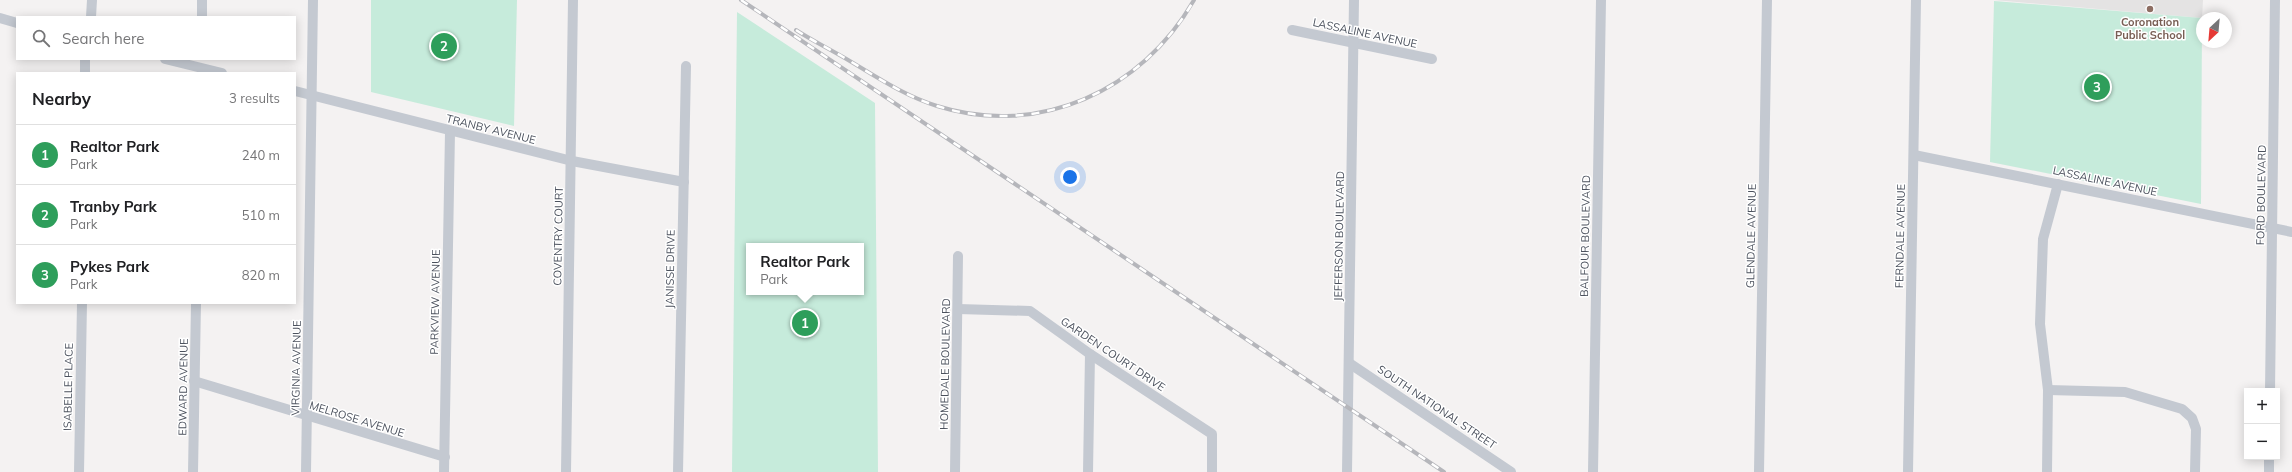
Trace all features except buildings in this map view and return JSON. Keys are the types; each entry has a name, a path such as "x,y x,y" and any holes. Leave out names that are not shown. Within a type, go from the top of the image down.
{"street":[{"path":"92,0 92,16"},
{"path":"202,0 202,16"},
{"name":"VIRGINIA AVENUE","path":"306,472 314,0"},
{"name":"COVENTRY COURT","path":"566,472 574,0"},
{"name":"JEFFERSON BOULEVARD","path":"1347,472 1354,0"},
{"name":"BALFOUR BOULEVARD","path":"1593,472 1601,0"},
{"name":"GLENDALE AVENUE","path":"1759,472 1767,0"},
{"name":"FERNDALE AVENUE","path":"1908,472 1916,0"},
{"name":"FORD BOULEVARD","path":"2270,388 2276,0"},
{"path":"0,18 16,23"},
{"name":"LASSALINE AVENUE","path":"1292,30 1432,59"},
{"path":"84,72 85,60"},
{"path":"170,60 219,72"},
{"name":"JANISSE DRIVE","path":"678,472 686,66"},
{"name":"TRANBY AVENUE","path":"296,91 450,132 572,161 684,182"},
{"name":"PARKVIEW AVENUE","path":"444,472 450,132"},
{"name":"LASSALINE AVENUE","path":"1914,155 2292,232"},
{"path":"2047,472 2048,390 2040,324 2043,238 2058,184"},
{"name":"HOMEDALE BOULEVARD","path":"955,472 958,256"},
{"name":"ISABELLE PLACE","path":"79,472 82,304"},
{"name":"EDWARD AVENUE","path":"194,472 196,304"},
{"name":"GARDEN COURT DRIVE","path":"958,309 1030,311 1090,354 1212,434 1212,472"},
{"path":"1088,472 1090,354"},
{"name":"SOUTH NATIONAL STREET","path":"1349,363 1511,472"},
{"name":"MELROSE AVENUE","path":"194,381 262,401 307,417 445,458"},
{"path":"2048,390 2125,392 2182,409 2192,418 2196,429 2195,472"},
{"path":"2269,460 2269,472"}],"shaded area":[{"name":"Coronation Public School","path":"1994,0 2203,0 2202,12 2196,12 2196,17"}],"green space":[{"path":"371,0 517,0 514,126 371,92"},
{"path":"1994,1 2196,18 2196,48 2202,48 2201,204 1990,162"},
{"path":"737,12 875,103 878,472 732,472"}],"railway":[{"path":"741,0 1444,472"},
{"path":"796,30 888,84 924,101 937,106 975,114 1013,116 1049,111 1084,99 1117,82 1146,59 1172,32 1194,0"}],"place":[{"name":"Coronation Public School","path":"2150,9"},
{"name":"Tranby Park","path":"444,46"},
{"name":"Pykes Park","path":"2097,87"},
{"name":"Realtor Park","path":"805,323"}]}
